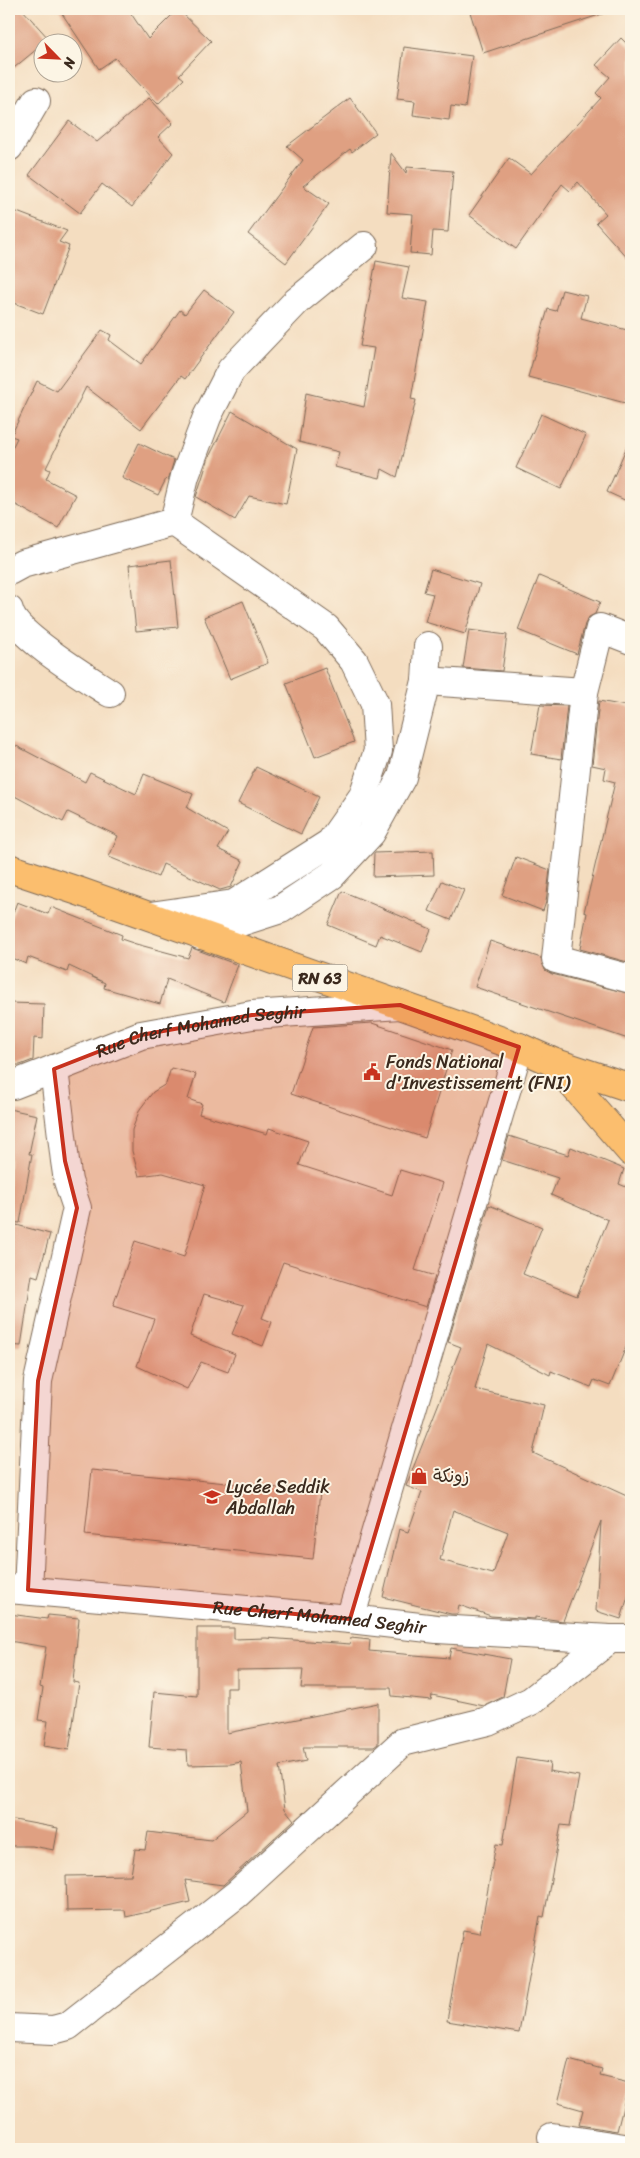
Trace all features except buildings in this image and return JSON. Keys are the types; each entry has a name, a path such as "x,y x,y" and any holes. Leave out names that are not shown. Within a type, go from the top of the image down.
{"main road":[{"name":"RN 63","path":"9,868 150,916 519,1047 553,1062 631,1088"},
{"path":"553,1062 631,1152"}],"street":[{"path":"9,147 36,101"},
{"path":"174,522 185,476 207,416 231,370 297,301 364,246"},
{"path":"9,571 22,564 174,522"},
{"path":"150,916 234,904 330,843 363,796 378,751 376,704 354,661 326,628 174,522"},
{"path":"9,610 10,615 24,633 110,693"},
{"path":"631,640 600,628 584,692 556,959 631,979"},
{"path":"200,935 281,908 332,876 371,833 402,777 426,681 428,646"},
{"path":"426,681 584,692"},
{"name":"Rue Cherf Mohamed Seghir","path":"9,1085 141,1035 252,1014 400,1005"},
{"path":"350,1619 519,1047"},
{"path":"19,1589 38,1381 77,1208 64,1161 54,1069"},
{"name":"Rue Cherf Mohamed Seghir","path":"19,1589 350,1619 437,1629 621,1639"},
{"path":"9,2028 52,2030 68,2026 237,1894 403,1742 488,1720 531,1701 621,1639"},
{"path":"552,2137 631,2149"}],"highlighted area":[{"path":"400,1005 519,1047 350,1619 28,1590 38,1381 77,1208 65,1161 54,1069 141,1035 252,1015"}],"place":[{"name":"Fonds National d'Investissement (FNI)","path":"372,1072"},
{"name":"زونكة","path":"419,1476"},
{"name":"Lycée Seddik Abdallah","path":"212,1497"}]}
